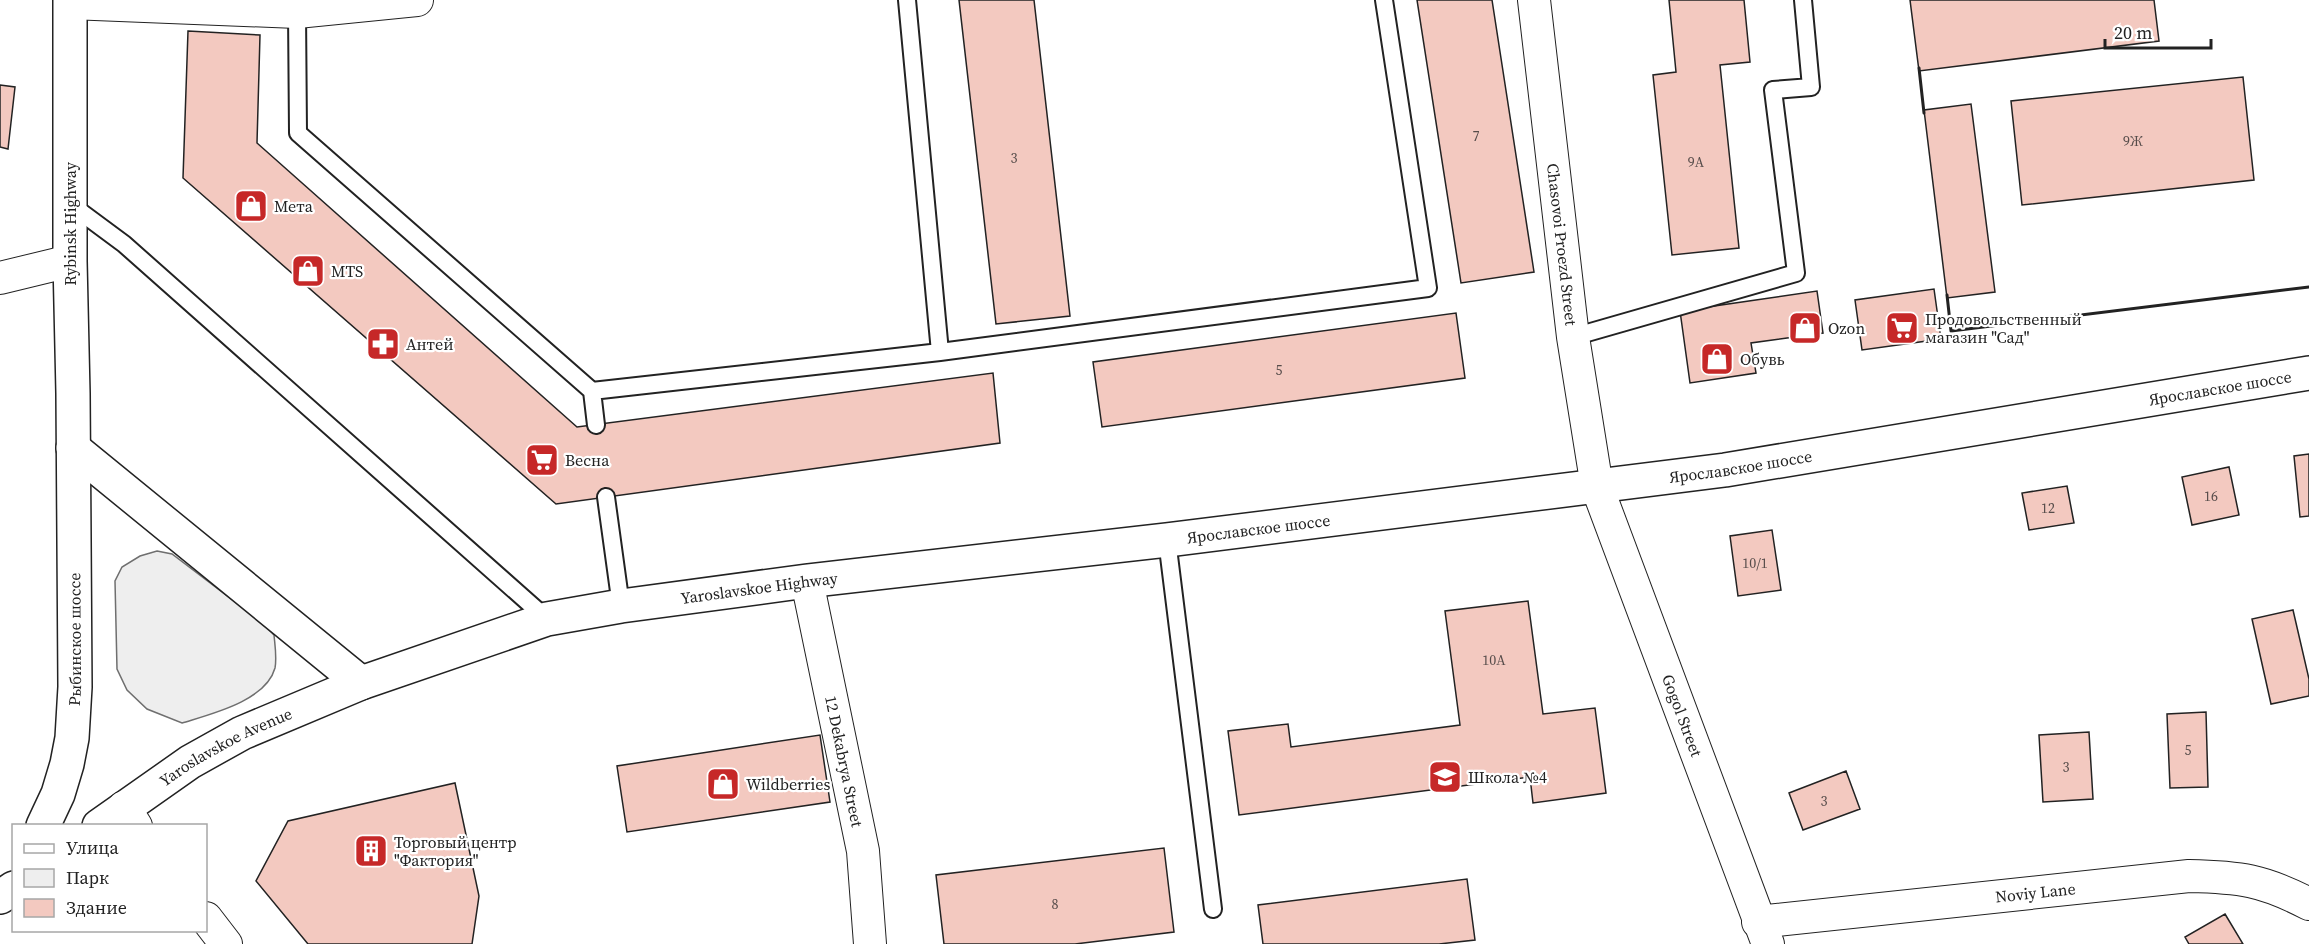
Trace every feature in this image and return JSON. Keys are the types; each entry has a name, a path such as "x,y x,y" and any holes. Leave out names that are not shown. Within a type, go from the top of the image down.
{"main road":[{"name":"Rybinsk Highway","path":"70,2 69,204 73,448"},
{"name":"Ярославское шоссе","path":"1167,540 1725,470 2309,374"},
{"path":"73,448 361,683"},
{"name":"Рыбинское шоссе","path":"44,824 58,794 72,738 75,687 73,448"},
{"name":"Yaroslavskoe Highway","path":"361,683 547,619 621,606 807,581 1167,540"},
{"name":"Yaroslavskoe Avenue","path":"120,819 190,762 242,733 361,683"}],"street":[{"path":"70,2 297,12 417,0"},
{"name":"Chasovoi Proezd Street","path":"1534,0 1573,338 1597,487"},
{"path":"0,278 70,261"},
{"name":"Gogol Street","path":"1597,487 1763,933"},
{"name":"12 Dekabrya Street","path":"807,581 863,850 870,944"},
{"name":"Noviy Lane","path":"1763,933 2189,876 2230,877 2254,881 2280,889 2309,904"},
{"path":"207,919 226,944"}],"lane":[{"path":"907,0 940,352"},
{"path":"592,392 940,352 1428,288 1384,0"},
{"path":"1573,338 1796,273 1773,90 1811,87 1803,0"},
{"path":"297,12 298,133 592,392 596,424"},
{"path":"69,204 124,244 547,619"},
{"path":"606,497 621,606"},
{"path":"1167,540 1213,909"}],"green space":[{"path":"157,551 172,554 263,623 274,635 275,668 270,679 261,689 236,704 182,723 147,709 127,690 117,669 115,581 122,567 140,556"}],"building":[{"path":"959,0 1034,0 1070,316 996,324"},
{"path":"1417,0 1492,0 1534,272 1461,283"},
{"path":"1669,0 1744,0 1750,62 1720,65 1739,248 1672,255 1653,75 1676,72"},
{"path":"1910,0 2154,0 2159,41 1919,71"},
{"path":"188,31 260,35 257,143 577,427 993,373 1000,443 556,504 183,178"},
{"path":"2243,77 2254,180 2022,205 2011,101"},
{"path":"0,85 15,87 8,149 0,147"},
{"path":"1971,104 1995,292 1947,298 1924,110"},
{"path":"1934,289 1941,339 1862,350 1855,300"},
{"path":"1817,291 1823,333 1751,343 1756,373 1690,383 1680,311"},
{"path":"1456,313 1465,378 1102,427 1093,362"},
{"path":"2309,454 2309,516 2300,517 2294,456"},
{"path":"2229,467 2239,515 2192,525 2182,477"},
{"path":"2067,486 2074,523 2029,530 2022,493"},
{"path":"1772,530 1781,590 1738,596 1730,536"},
{"path":"1528,601 1543,714 1595,708 1606,793 1533,803 1530,777 1239,815 1228,731 1288,724 1291,747 1460,725 1445,611"},
{"path":"2293,610 2309,679 2309,696 2271,704 2252,619"},
{"path":"2206,712 2208,787 2170,788 2167,714"},
{"path":"2089,732 2093,799 2043,802 2039,735"},
{"name":"Wildberries","path":"820,735 830,802 627,832 617,766"},
{"path":"1846,771 1860,809 1803,830 1789,793"},
{"name":"Торговый центр \"Фактория\"","path":"455,783 479,896 472,944 308,944 256,881 288,821"},
{"path":"1164,848 1174,932 1075,944 944,944 936,875"},
{"path":"1467,879 1475,940 1439,944 1263,944 1258,905"},
{"path":"2225,914 2243,944 2189,944 2185,937"}],"wall":[{"path":"1919,68 1924,113"},
{"path":"1947,295 1951,331 2309,287"}],"place":[{"name":"Мета","path":"251,206"},
{"name":"MTS","path":"308,271"},
{"name":"Ozon","path":"1805,328"},
{"name":"Продовольственный магазин \"Сад\"","path":"1902,328"},
{"name":"Антей","path":"383,344"},
{"name":"Обувь","path":"1717,359"},
{"name":"Весна","path":"542,460"},
{"name":"Школа №4","path":"1445,777"},
{"name":"Wildberries","path":"723,784"},
{"name":"Торговый центр \"Фактория\"","path":"371,851"}]}
